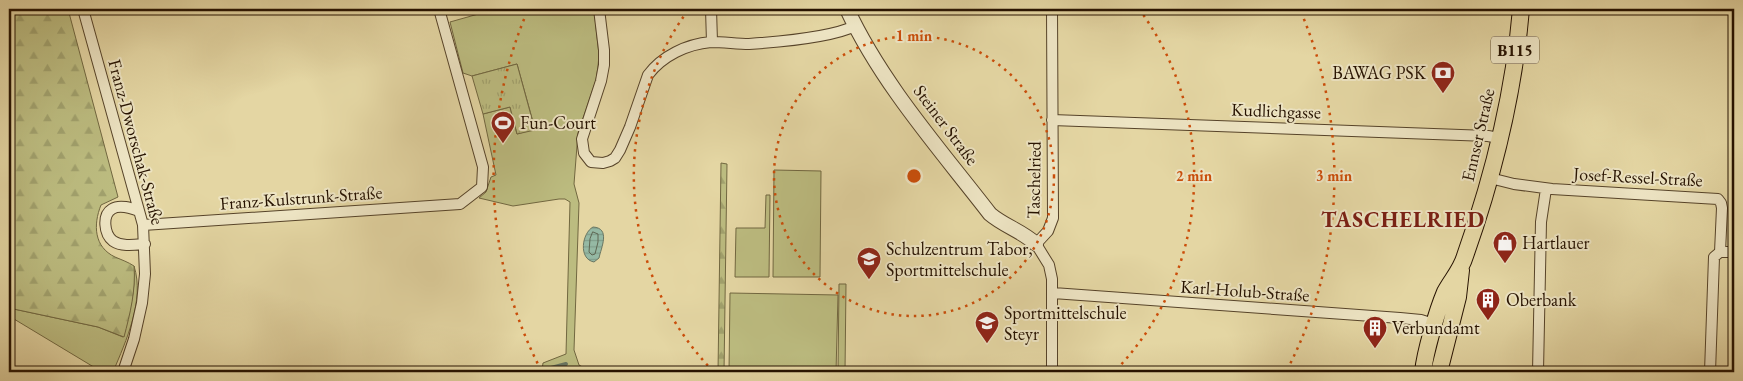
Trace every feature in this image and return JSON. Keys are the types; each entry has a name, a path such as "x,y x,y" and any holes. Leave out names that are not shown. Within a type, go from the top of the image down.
{"main road":[{"name":"Ennser Straße","path":"1423,372 1434,324 1446,292 1461,268 1490,178 1509,90 1521,9"},
{"name":"Ennser Straße","path":"1439,372 1458,297 1461,268"}],"street":[{"name":"Franz-Dworschak-Straße","path":"83,9 143,224 145,274 142,303 134,339 122,372"},
{"name":"Franz-Kulstrunk-Straße","path":"143,224 460,204 482,187 483,167 439,9"},
{"path":"599,9 604,65 601,81 582,139 584,153 595,164 615,158 630,127 648,75 653,68 672,54 712,42 764,43 838,33 855,26"},
{"path":"711,9 712,42"},
{"name":"Steiner Straße","path":"847,9 875,60 990,214 1002,223 1030,238 1036,244"},
{"name":"Taschelried","path":"1052,12 1054,218 1048,230 1036,244 1049,265 1052,279 1052,372"},
{"name":"Kudlichgasse","path":"1052,120 1416,133 1499,138"},
{"name":"Josef-Ressel-Straße","path":"1490,178 1546,189 1718,199 1722,208 1720,252"},
{"path":"1538,372 1541,222 1546,189"},
{"path":"139,211 120,207 112,209 108,213 106,228 108,236 114,241 123,244 144,244"},
{"path":"1710,372 1714,257 1720,252 1734,252"},
{"name":"Karl-Holub-Straße","path":"1053,293 1411,319 1434,324"}],"green space":[{"path":"9,9 68,9 118,197 101,205 97,220 97,235 108,253 134,266 133,293 124,337 98,327 9,308"},
{"path":"496,9 594,9 599,55 598,66 596,80 578,133 574,184 579,203 574,350 579,365 586,369 600,372 544,372 542,370 543,363 566,354 570,202 565,199 559,199 513,206 479,198 486,192 491,177 496,175 483,114 510,107 517,134 535,129 517,64 472,76 463,73 450,22"},
{"path":"517,64 535,130 517,134 510,107 483,114 472,76"},
{"path":"721,163 727,164 724,372 718,372"},
{"path":"774,170 821,171 820,277 773,277"},
{"path":"766,195 770,195 769,277 735,277 736,228 765,228"},
{"path":"134,266 137,279 136,306 128,334 113,372 102,372 9,316 9,308 98,327 123,337 133,293"},
{"path":"839,284 846,284 845,372 838,372"},
{"path":"730,293 838,295 836,372 729,372"}],"water":[{"path":"593,227 599,228 602,231 604,239 599,258 594,262 586,256 583,246 586,235"}],"waterway":[{"path":"536,372 566,364"}],"place":[{"name":"BAWAG PSK","path":"1443,94"},
{"name":"Fun-Court","path":"503,144"},
{"name":"Hartlauer","path":"1505,264"},
{"name":"Schulzentrum Tabor, Sportmittelschule","path":"869,280"},
{"name":"Oberbank","path":"1488,321"},
{"name":"Sportmittelschule Steyr","path":"987,344"},
{"name":"Verbundamt","path":"1375,349"}],"district":[{"name":"TASCHELRIED","path":"1403,219"}]}
